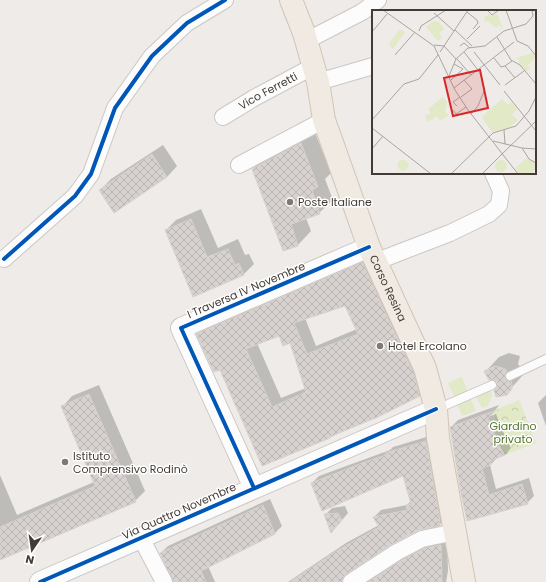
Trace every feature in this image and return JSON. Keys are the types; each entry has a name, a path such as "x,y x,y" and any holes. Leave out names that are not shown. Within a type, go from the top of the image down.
{"main road":[{"name":"Corso Resina","path":"291,0 316,74 324,120 372,254 425,368 436,409 438,438 464,582"}],"street":[{"path":"4,259 75,196 91,174 115,108 152,56 187,23 225,0"},
{"path":"306,41 362,12 378,0"},
{"name":"Vico Ferretti","path":"224,116 254,98 316,74 372,66"},
{"path":"239,165 324,120"},
{"path":"372,254 450,233 489,214 499,205 501,191 493,174"},
{"name":"I Traversa IV Novembre","path":"254,488 181,328 372,254"},
{"name":"Via Quattro Novembre","path":"40,582 436,409"},
{"path":"351,582 397,552 422,539 455,532"},
{"path":"141,538 164,582"}],"lane":[{"path":"510,376 544,360"},
{"path":"436,409 492,385"}],"green space":[{"path":"462,377 467,391 454,396 448,383"},
{"path":"491,389 492,395 488,406 482,408 476,396"},
{"path":"470,397 476,411 462,416 457,403"},
{"name":"Giardino privato","path":"519,400 536,443 505,455 500,448 491,424 495,422 493,411"}],"building":[{"name":"Poste Italiane","path":"301,143 318,187 312,190 320,214 291,224 298,246 283,251 252,169"},
{"path":"152,154 167,177 114,213 99,190"},
{"path":"191,219 207,257 228,249 235,265 239,263 244,275 193,297 165,230"},
{"path":"362,262 413,372 420,396 378,417 262,466 220,370 214,372 196,334","holes":["345,306 358,334 307,354 294,323","279,336 283,346 290,343 306,392 272,407 246,349"]},
{"path":"495,366 506,369 507,371 505,373 505,378 507,381 511,381 512,389 507,395 496,397 494,390 497,388 497,382 489,380 484,371"},
{"path":"89,394 136,502 0,560 0,527 95,486 61,406"},
{"path":"494,411 486,421 489,420 500,448 505,455 490,461 491,465 482,468 489,495 522,484 528,504 467,521 450,427"},
{"path":"426,441 440,526 418,530 392,544 346,574 343,577 342,582 290,582 338,550 379,527 373,517 407,510 406,505 411,504 403,476 322,511 311,483 386,455 385,453"},
{"path":"263,505 275,534 201,571 206,582 173,582 160,553"},
{"path":"338,513 342,520 331,533 324,514"},
{"path":"441,545 442,582 368,582 402,560 425,548"}],"cycle path":[{"path":"4,259 75,196 91,174 115,108 152,56 187,23 225,0"},
{"path":"254,488 181,328 369,247"},
{"path":"40,582 436,409"}],"place":[{"name":"Poste Italiane","path":"290,202"},
{"name":"Hotel Ercolano","path":"380,346"},
{"name":"Istituto Comprensivo Rodinò","path":"65,462"}]}
